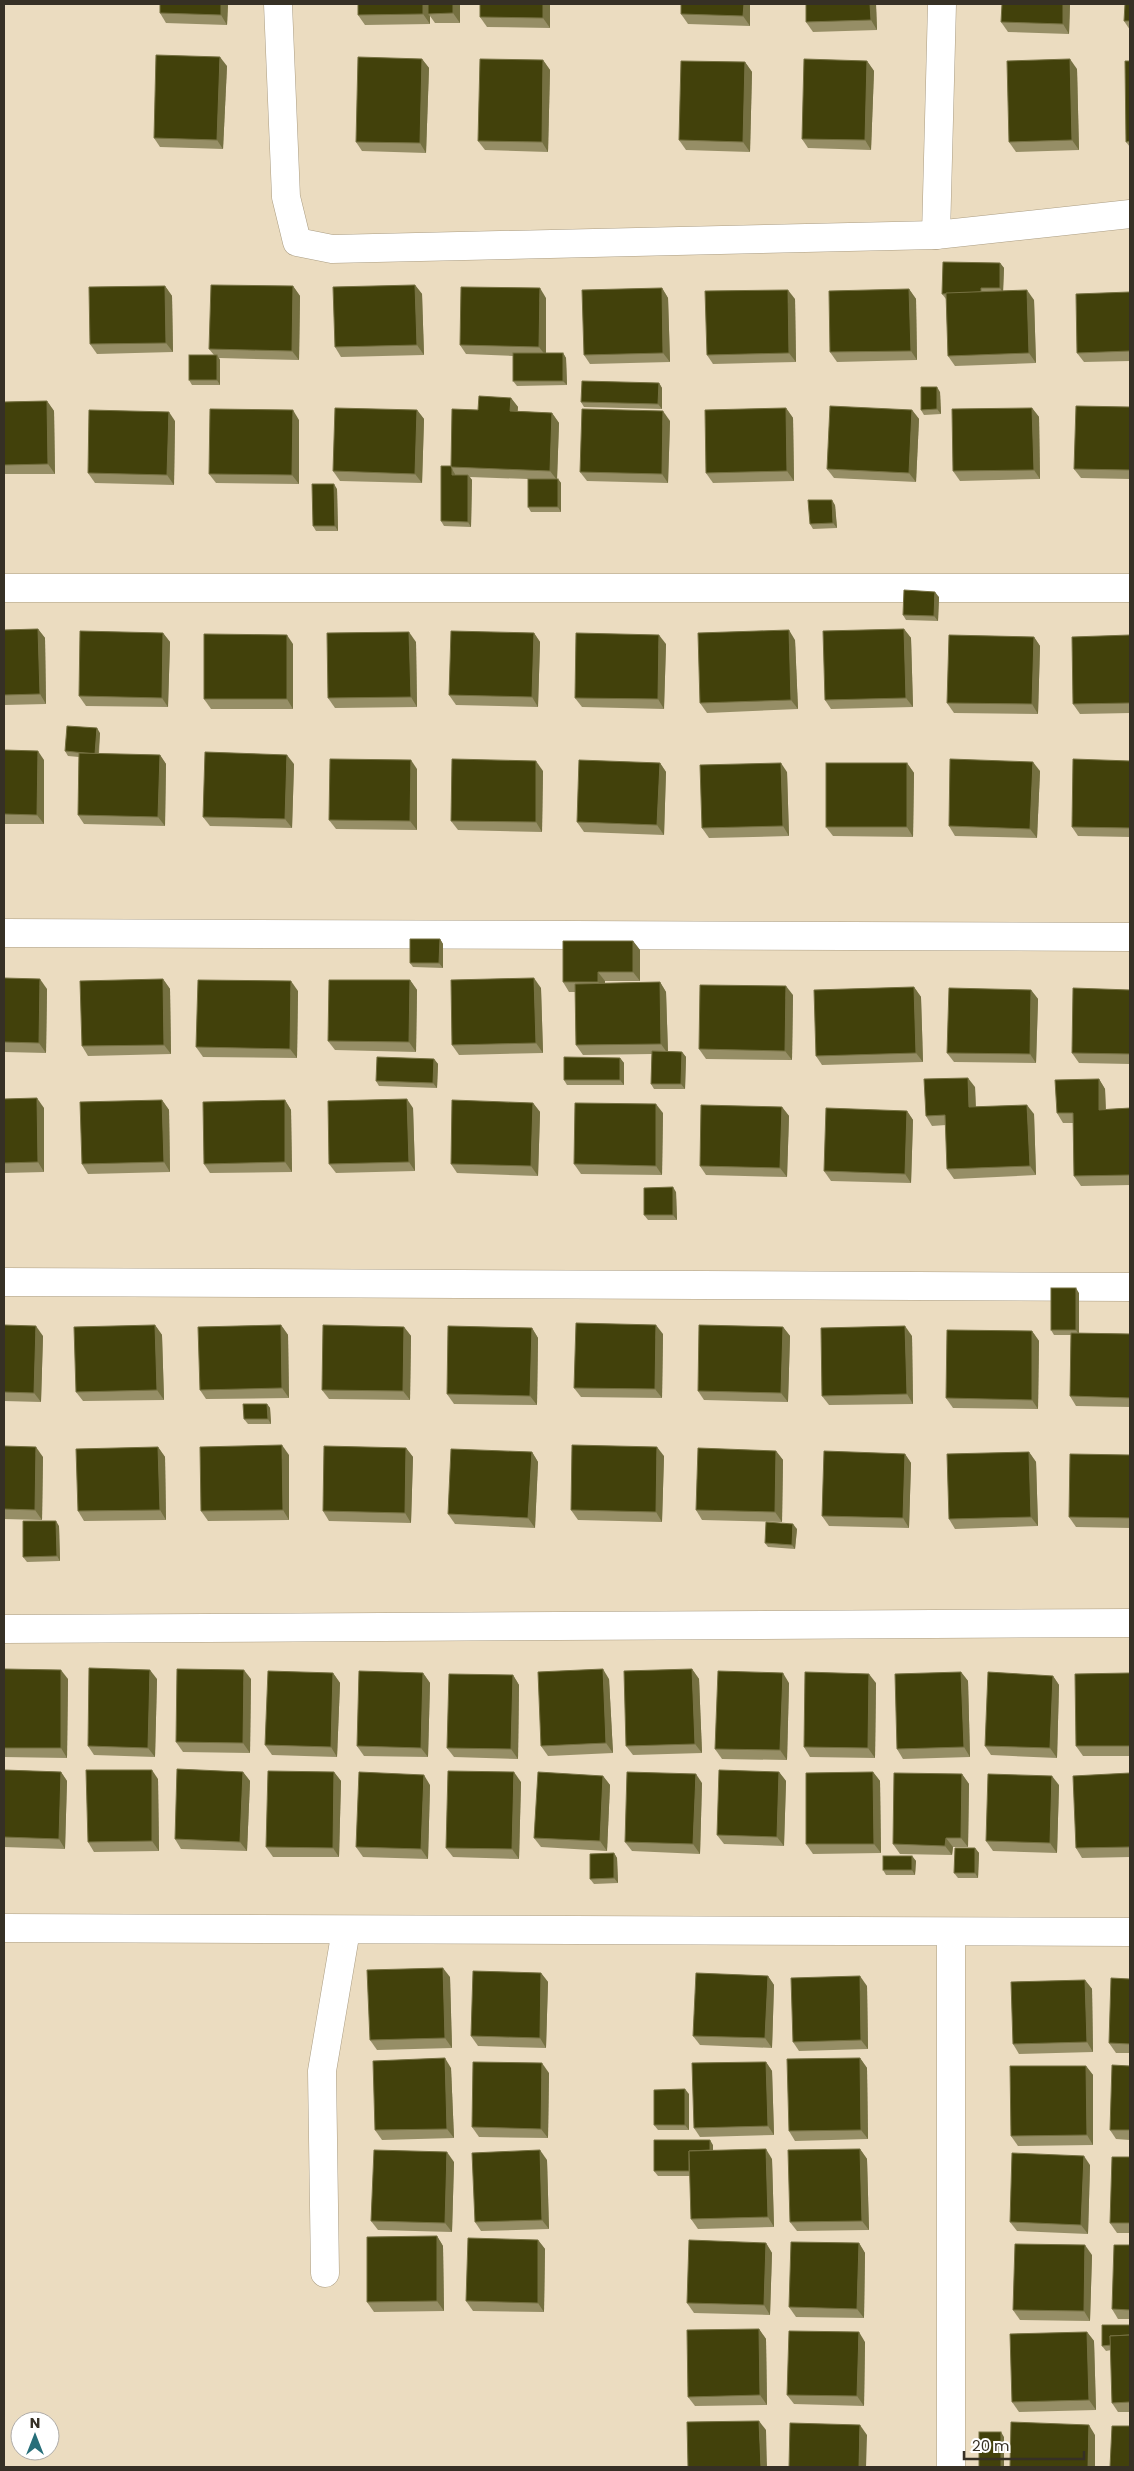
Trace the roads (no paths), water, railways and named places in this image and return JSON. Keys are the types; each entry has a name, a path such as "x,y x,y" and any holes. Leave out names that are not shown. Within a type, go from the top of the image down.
{"street":[{"path":"278,4 286,197 297,242 332,249 936,235 1130,214"},
{"path":"936,235 942,4"},
{"path":"4,588 1130,588"},
{"path":"4,933 1130,937"},
{"path":"4,1282 1130,1287"},
{"path":"4,1628 1130,1623"},
{"path":"4,1928 1130,1932"},
{"path":"325,2273 322,2070 346,1930"},
{"path":"951,1932 951,2467"}]}
